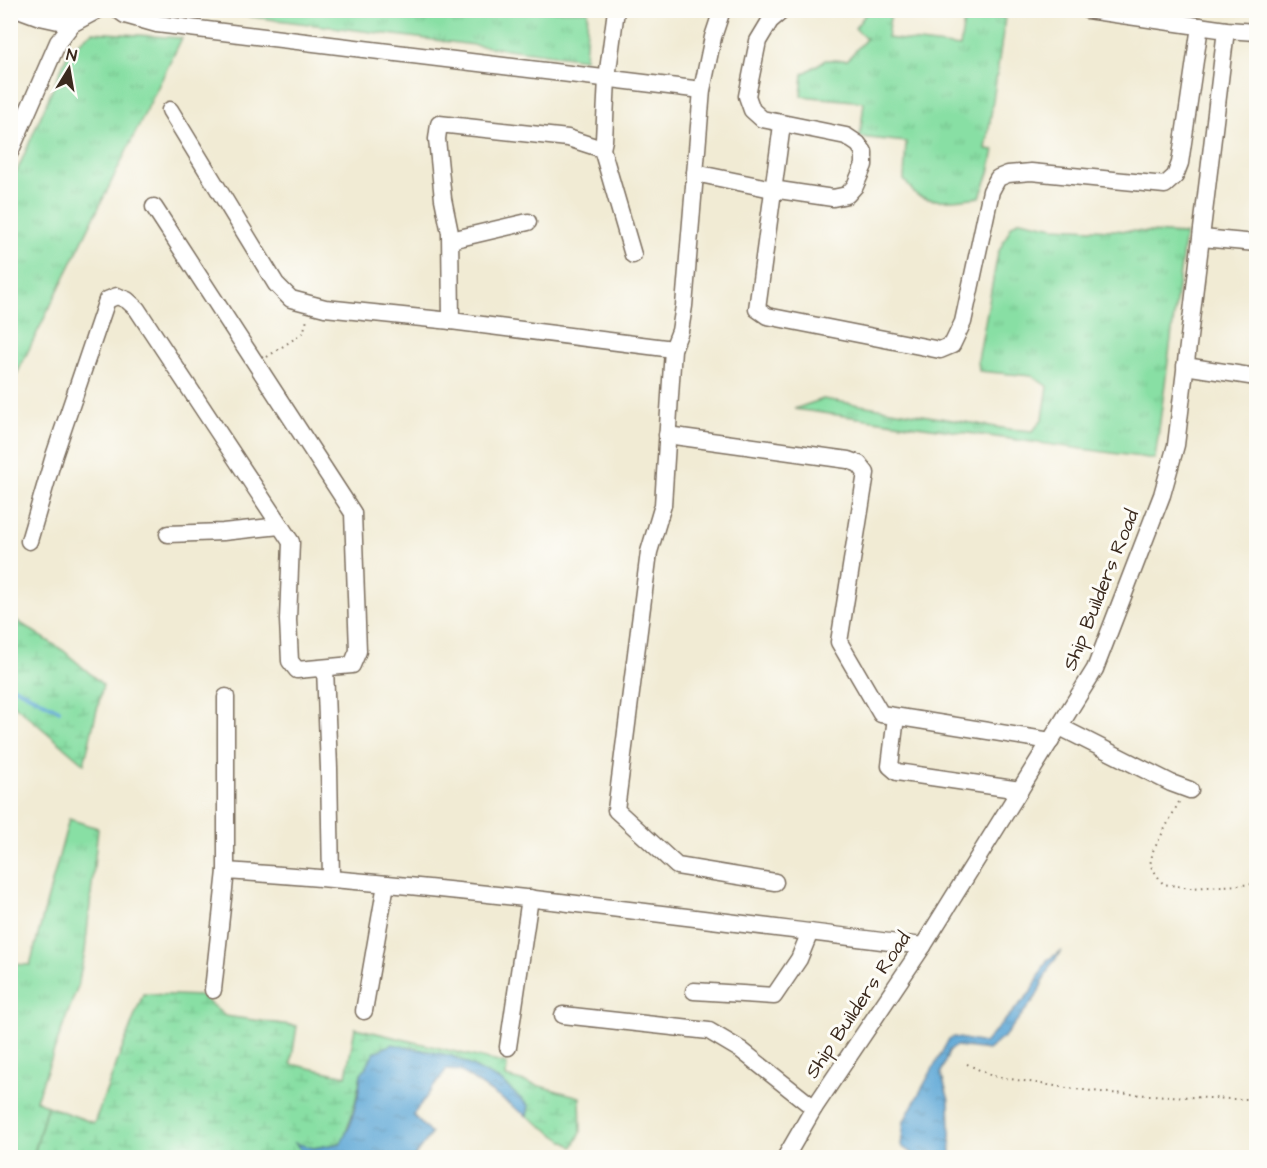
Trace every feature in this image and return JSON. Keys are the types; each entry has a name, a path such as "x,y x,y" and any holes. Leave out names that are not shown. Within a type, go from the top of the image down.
{"street":[{"path":"21,10 72,24"},
{"path":"118,10 124,15 157,24 702,90"},
{"path":"616,10 607,78 602,149 633,255"},
{"path":"722,10 713,37 702,90 684,306 680,331 673,349 663,506 649,552 616,810 677,866 775,882"},
{"path":"695,173 772,189 833,198 847,195 855,186 864,165 864,152 858,144 846,136 762,119 752,110 747,96 758,41 770,21 783,10"},
{"path":"1086,10 1226,30 1257,32"},
{"path":"10,152 58,42 72,24 93,11"},
{"path":"782,124 757,309 767,316 940,350 952,345 963,322 991,191 998,178 1008,174 1031,172 1165,185 1174,176 1180,163 1200,26"},
{"name":"Ship Builders Road","path":"785,1158 814,1108 923,946 1095,669 1162,495 1176,445 1226,30"},
{"path":"170,110 276,284 291,299 312,306 673,349"},
{"path":"451,321 450,240 442,199 437,140 439,124 568,138 602,149"},
{"path":"29,542 54,456 107,300 117,296 127,300 137,309 291,542 288,620 290,661 297,670 352,665 358,651 353,513 154,207"},
{"path":"450,240 528,222"},
{"path":"1202,238 1257,243"},
{"path":"1185,366 1257,377"},
{"path":"667,435 848,460 859,464 866,473 839,642 881,714 1056,734 1188,789"},
{"path":"168,534 223,532 280,526"},
{"path":"325,668 331,878"},
{"path":"213,990 226,871 226,697"},
{"path":"896,717 890,766 897,772 1020,790"},
{"path":"226,871 331,878 530,898 923,946"},
{"path":"364,1011 386,884"},
{"path":"508,1047 530,898"},
{"path":"694,990 774,996 799,959 810,932"},
{"path":"563,1015 709,1031 741,1050 814,1108"}],"path":[{"path":"257,363 303,333 312,306"},
{"path":"1188,789 1153,851 1150,865 1163,884 1190,888 1257,884"},
{"path":"967,1064 992,1076 1067,1088 1109,1093 1257,1099"}],"green space":[{"path":"206,11 588,11 585,59"},
{"path":"868,11 891,11 887,38 960,47 965,13 1005,18 986,149 994,150 980,197 939,200 917,195 904,180 906,142 860,137 864,102 801,96 803,74 825,60 847,60 866,39 855,28"},
{"path":"92,32 182,38 11,386 11,185 69,51"},
{"path":"1020,220 1054,227 1185,234 1155,459 794,409 823,399 1033,431 1043,418 1048,387 1032,376 979,371 978,360 998,253 1012,225"},
{"path":"11,617 64,651 103,685 84,764 11,702"},
{"path":"69,819 98,828 85,952 77,988 36,1100 47,1106 33,1157 11,1157 11,964 30,965"},
{"path":"143,994 201,996 225,1016 297,1026 291,1064 346,1076 355,1028 507,1064 506,1077 580,1097 581,1132 573,1147 527,1116 528,1105 452,1056 361,1073 354,1109 341,1143 314,1148 306,1157 311,1157 33,1158 47,1106 94,1123"}],"water":[{"path":"1062,951 1050,966 1036,997 1004,1037 988,1050 956,1046 949,1051 941,1073 949,1100 951,1157 917,1157 901,1146 904,1121 949,1039 954,1037 984,1043 1031,992 1047,960"},
{"path":"392,1044 452,1056 501,1081 529,1106 527,1116 460,1071 446,1070 413,1115 431,1134 414,1157 307,1157 295,1143 314,1148 341,1143 350,1125 361,1074 375,1052"}],"waterway":[{"path":"10,685 59,710"}]}
